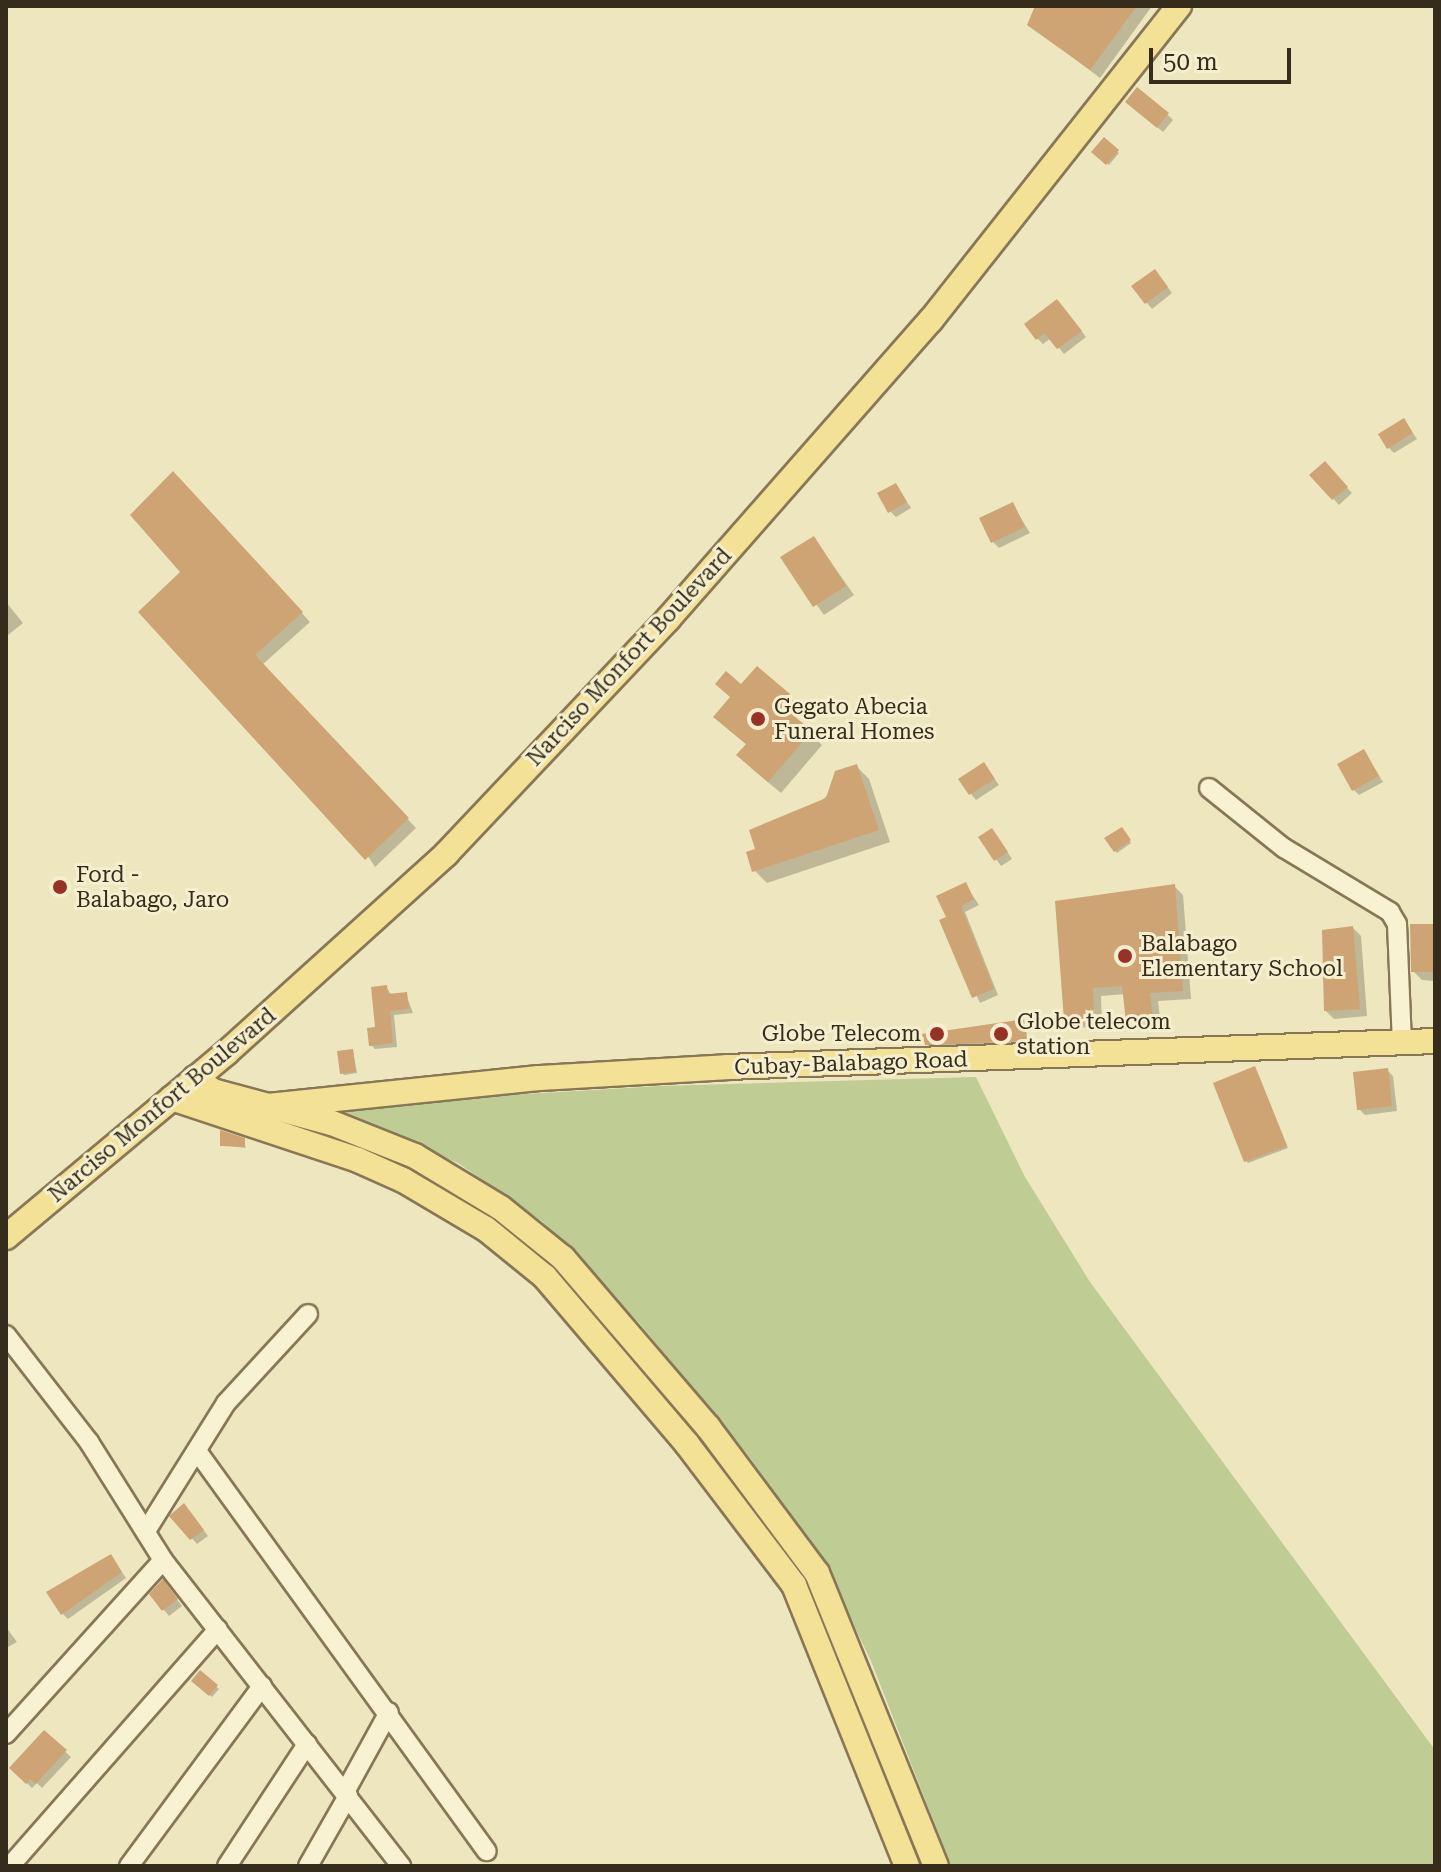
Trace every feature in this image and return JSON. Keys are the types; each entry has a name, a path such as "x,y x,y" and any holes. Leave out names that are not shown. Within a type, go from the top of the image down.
{"main road":[{"name":"Narciso Monfort Boulevard","path":"6,1237 195,1078 446,854 668,619 931,320 1179,6"},
{"name":"Cubay-Balabago Road","path":"268,1106 539,1078 727,1067 1435,1041"},
{"path":"195,1078 213,1091 367,1135 455,1177 543,1240 623,1324 769,1504 817,1573 936,1866"},
{"path":"172,1098 358,1160 403,1180 486,1229 545,1277 696,1455 794,1585 907,1866"}],"street":[{"path":"1209,788 1284,848 1390,912 1397,924 1402,1044"},
{"path":"146,1531 226,1403 308,1314"},
{"path":"6,1335 89,1442 163,1560 346,1794 395,1862"},
{"path":"197,1451 487,1851"},
{"path":"6,1734 163,1560"},
{"path":"10,1866 218,1629"},
{"path":"129,1866 262,1686"},
{"path":"308,1866 389,1712"},
{"path":"227,1866 307,1744"}],"green space":[{"path":"976,1077 1025,1177 1090,1282 1435,1750 1435,1866 951,1866 871,1661 826,1567 750,1458 640,1324 543,1222 458,1163 325,1106 661,1086"}],"building":[{"path":"1035,6 1137,6 1090,70 1027,25"},
{"path":"1137,87 1169,113 1157,128 1125,102"},
{"path":"1104,137 1119,150 1106,165 1091,152"},
{"path":"1155,269 1168,287 1145,304 1131,286"},
{"path":"1057,299 1082,331 1057,349 1044,333 1036,340 1024,324"},
{"path":"1404,418 1413,433 1387,449 1378,434"},
{"path":"1325,461 1348,487 1332,500 1309,475"},
{"path":"173,471 303,612 255,655 409,818 365,860 138,612 180,572 130,515"},
{"path":"896,483 907,502 888,513 877,493"},
{"path":"1013,502 1025,527 991,543 979,518"},
{"path":"814,536 846,586 813,607 780,557"},
{"path":"757,666 790,694 781,705 812,731 768,782 736,755 746,744 713,717 730,697 715,684 726,671 741,684"},
{"path":"1364,749 1379,776 1352,791 1337,764"},
{"path":"984,762 995,779 969,795 958,779"},
{"path":"857,764 879,830 752,872 746,852 755,849 749,830 826,798 835,771"},
{"path":"1122,827 1131,840 1114,852 1104,838"},
{"path":"992,828 1008,852 994,861 978,837"},
{"path":"966,882 974,899 961,906 994,989 972,998 939,920 946,917 936,896"},
{"path":"1175,884 1183,991 1150,993 1153,1019 1126,1022 1122,986 1093,988 1094,1018 1064,1020 1055,901"},
{"path":"1410,924 1435,924 1435,972 1411,972"},
{"path":"1353,926 1360,1009 1324,1011 1322,930"},
{"path":"387,985 388,994 407,992 409,1009 390,1011 393,1043 369,1046 367,1028 375,1027 371,987"},
{"path":"1024,1019 1027,1041 925,1045 922,1034"},
{"path":"353,1049 356,1072 340,1074 337,1051"},
{"path":"1255,1066 1287,1146 1244,1162 1213,1083"},
{"path":"1388,1068 1392,1106 1357,1110 1353,1072"},
{"path":"220,1130 245,1138 245,1147 220,1146"},
{"path":"184,1503 204,1530 190,1540 169,1516"},
{"path":"111,1554 122,1572 61,1615 46,1592"},
{"path":"163,1579 178,1599 162,1611 149,1594"},
{"path":"200,1670 218,1685 209,1696 191,1681"},
{"path":"44,1730 67,1750 36,1784 30,1779 26,1784 9,1768"}],"place":[{"name":"Gegato Abecia Funeral Homes","path":"758,719"},
{"name":"Ford - Balabago, Jaro","path":"60,887"},
{"name":"Balabago Elementary School","path":"1125,956"},
{"name":"Globe Telecom","path":"937,1034"},
{"name":"Globe telecom station","path":"1001,1034"}]}
